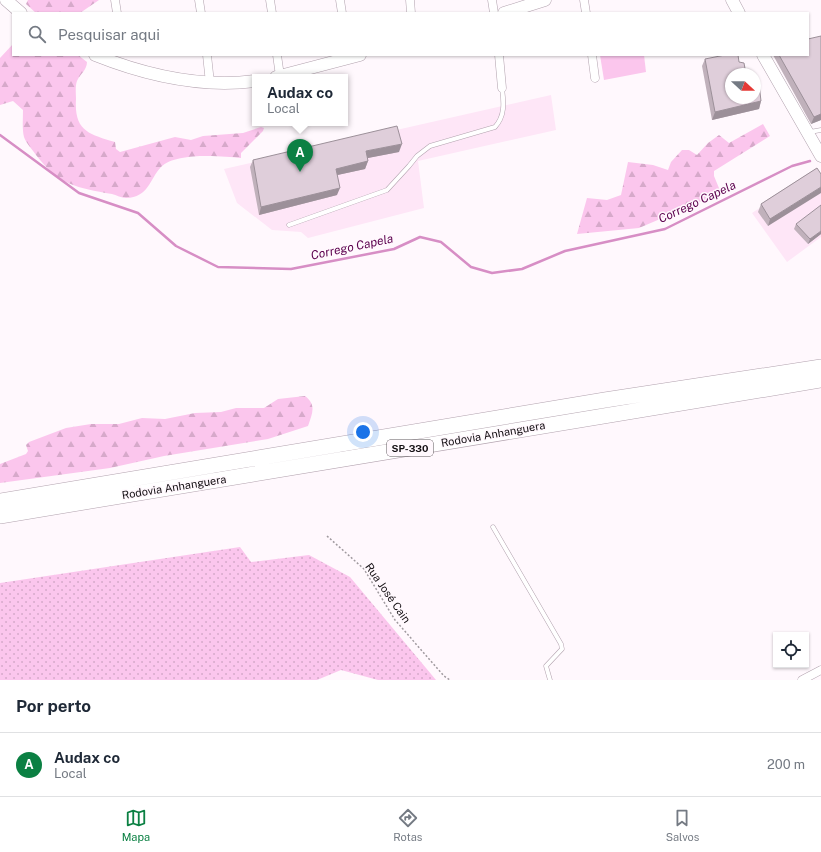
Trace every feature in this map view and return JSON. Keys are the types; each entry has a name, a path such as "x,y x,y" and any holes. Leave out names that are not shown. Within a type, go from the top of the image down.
{"highway":[{"name":"Rodovia Anhanguera","path":"0,501 605,400 821,368"},
{"name":"Rodovia Anhanguera","path":"0,516 821,380"}],"street":[{"path":"6,0 20,12"},
{"path":"115,0 117,12"},
{"path":"199,0 201,12"},
{"path":"270,0 272,12"},
{"path":"340,0 342,12"},
{"path":"410,0 411,12"},
{"path":"492,0 494,12"},
{"path":"507,12 545,0"},
{"path":"584,0 586,12"},
{"path":"732,0 739,12"},
{"path":"100,56 123,61 150,74 210,83 252,81"},
{"path":"207,56 210,83"},
{"path":"277,56 278,74"},
{"path":"499,56 502,88"},
{"path":"592,56 595,78"},
{"path":"764,56 806,132 819,149"},
{"path":"288,74 348,57"},
{"path":"802,680 821,670"}],"lane":[{"path":"289,225 387,190 417,156 430,146 495,127 501,120 504,105 502,88"},
{"path":"806,132 821,130"},
{"path":"493,527 561,644 562,649 546,666 550,680"}],"path":[{"name":"Rua José Cain","path":"327,536 364,570 395,620 444,676 450,680"}],"shaded area":[{"path":"551,95 556,130 418,161 424,208 308,238 301,232 272,230 237,203 224,169"},
{"path":"817,171 821,175 821,237 787,262 752,213"}],"green space":[{"path":"28,0 99,0 81,12 35,12 26,4"},
{"path":"12,45 12,56 79,56 87,62 86,67 76,85 76,110 78,118 85,130 115,142 116,149 120,152 175,137 191,140 203,136 243,133 261,127 264,128 263,131 241,153 241,158 199,156 177,159 168,162 157,172 148,187 139,195 134,197 124,198 112,194 89,190 70,184 61,179 44,165 28,144 23,134 23,110 13,101 0,105 0,58"},
{"path":"600,56 644,56 646,72 604,80"},
{"path":"763,124 770,136 714,171 714,176 721,193 639,228 577,234 587,198 607,200 621,195 628,162 653,165 668,170 671,162 682,150 689,150 697,155 708,143 719,135 729,143"},
{"path":"305,396 309,399 312,406 312,414 308,426 268,439 164,456 110,468 0,483 0,464 26,454 28,451 26,445 29,442 66,428 91,424 119,424 142,418 165,419 195,413 221,412 236,408 264,408 278,399"},
{"path":"240,547 251,562 309,555 350,577 436,680 378,680 341,670 317,680 0,680 0,583"}],"building":[{"path":"821,36 821,114 814,117 780,56 809,56 809,39"},
{"path":"720,56 738,56 739,62 744,63 745,68 725,68 725,104 748,104 715,112 705,59"},
{"path":"397,126 402,144 366,151 368,161 336,169 340,188 261,207 253,160"},
{"path":"817,168 821,174 821,187 770,219 761,204"},
{"path":"821,205 821,231 810,239 796,224"}],"waterway":[{"name":"Corrego Capela","path":"0,135 79,193 138,213 176,246 218,267 291,269 394,249 420,237 441,242 471,267 492,273 522,269 565,251 665,229 792,166 810,161"}],"place":[{"name":"Audax co","path":"300,172"}]}
